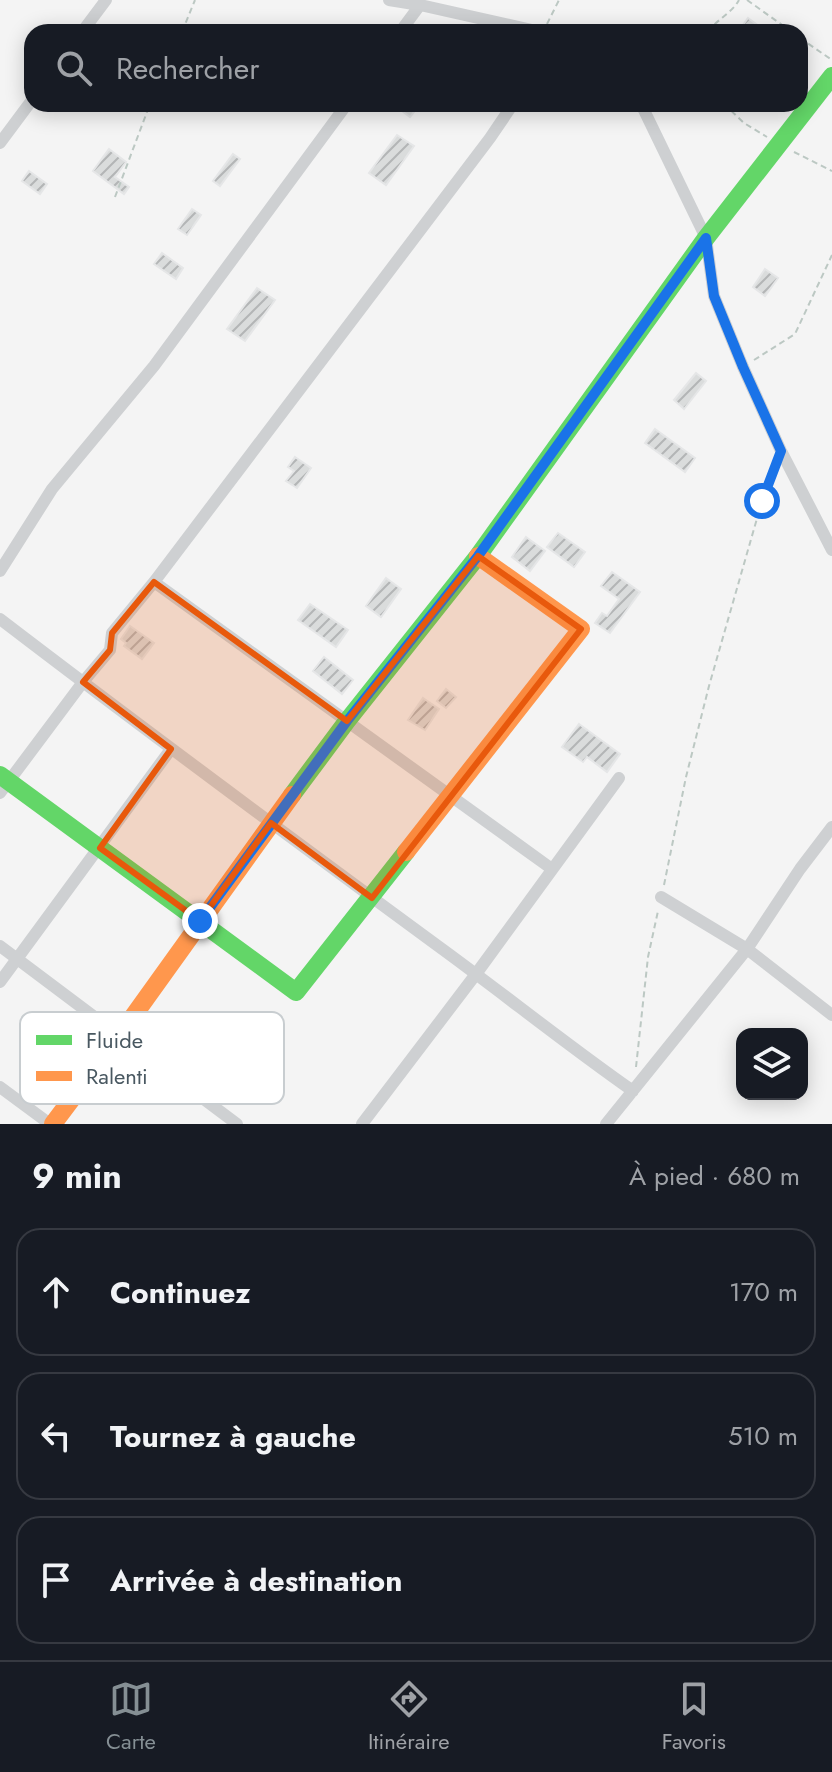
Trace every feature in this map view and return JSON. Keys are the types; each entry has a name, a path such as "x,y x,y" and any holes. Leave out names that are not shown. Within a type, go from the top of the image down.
{"street":[{"path":"88,24 106,0"},
{"path":"389,0 506,24"},
{"path":"406,24 420,5"},
{"path":"808,107 832,76"},
{"path":"0,143 24,111"},
{"path":"0,571 52,489 154,366 341,112"},
{"path":"478,556 581,629 296,992 100,848 3,783 110,650 112,633 154,582 508,112"},
{"path":"645,112 706,238 714,296 743,367 781,451 832,550"},
{"path":"136,1012 271,823 347,721 478,556 706,238 804,112"},
{"path":"154,582 552,869"},
{"path":"0,619 633,1091"},
{"path":"0,982 171,749"},
{"path":"362,1124 619,778"},
{"path":"606,1124 747,949 832,827"},
{"path":"661,897 747,949 832,1015"},
{"path":"0,946 88,1012"},
{"path":"0,1087 20,1102"},
{"path":"23,1104 51,1124 66,1104"},
{"path":"210,1104 237,1124"}],"path":[{"path":"185,24 195,0"},
{"path":"546,24 559,0"},
{"path":"714,24 736,6 739,0 733,0"},
{"path":"747,0 781,24"},
{"path":"808,44 832,60"},
{"path":"115,197 147,112"},
{"path":"732,112 779,145 832,171"},
{"path":"743,367 795,334 832,255"},
{"path":"633,1091 648,957 686,777 762,501 781,451"}],"highlighted area":[{"path":"478,556 581,629 372,898 271,823 200,921 100,848 171,749 83,682 110,650 112,633 154,582 347,721"}],"building":[{"path":"397,135 414,146 386,185 369,173"},
{"path":"109,149 126,162 115,177 129,187 124,194 93,171"},
{"path":"233,154 240,159 220,186 213,181"},
{"path":"29,171 47,184 40,194 22,181"},
{"path":"192,209 201,215 187,235 178,229"},
{"path":"162,253 183,268 176,279 154,264"},
{"path":"765,269 778,278 765,296 753,287"},
{"path":"257,288 275,300 245,341 227,329"},
{"path":"696,373 706,381 684,409 674,400"},
{"path":"655,429 695,458 685,472 645,443"},
{"path":"295,457 311,468 297,488 286,481 294,471 288,467"},
{"path":"558,533 585,552 574,567 547,547"},
{"path":"526,537 545,551 530,571 512,557"},
{"path":"612,572 640,592 610,633 595,623 602,613 607,616 619,599 601,586"},
{"path":"386,578 401,589 381,617 366,606"},
{"path":"310,604 348,630 336,647 298,620"},
{"path":"130,626 154,643 142,659 124,646 126,643 121,639"},
{"path":"324,657 353,680 342,694 313,671"},
{"path":"446,689 456,697 446,708 437,701"},
{"path":"423,698 439,709 425,730 408,720"},
{"path":"579,724 620,754 607,772 587,757 583,762 562,747"}],"traffic: fast":[{"path":"808,107 832,76"},
{"path":"292,795 478,556 706,238 804,112"},
{"path":"0,775 296,992 406,852"}],"traffic: slow":[{"path":"406,852 581,629 478,556"},
{"path":"136,1012 292,795"},
{"path":"53,1124 68,1104"}],"route":[{"path":"200,921 347,721 478,556 706,238 714,296 781,451 762,501"}]}
